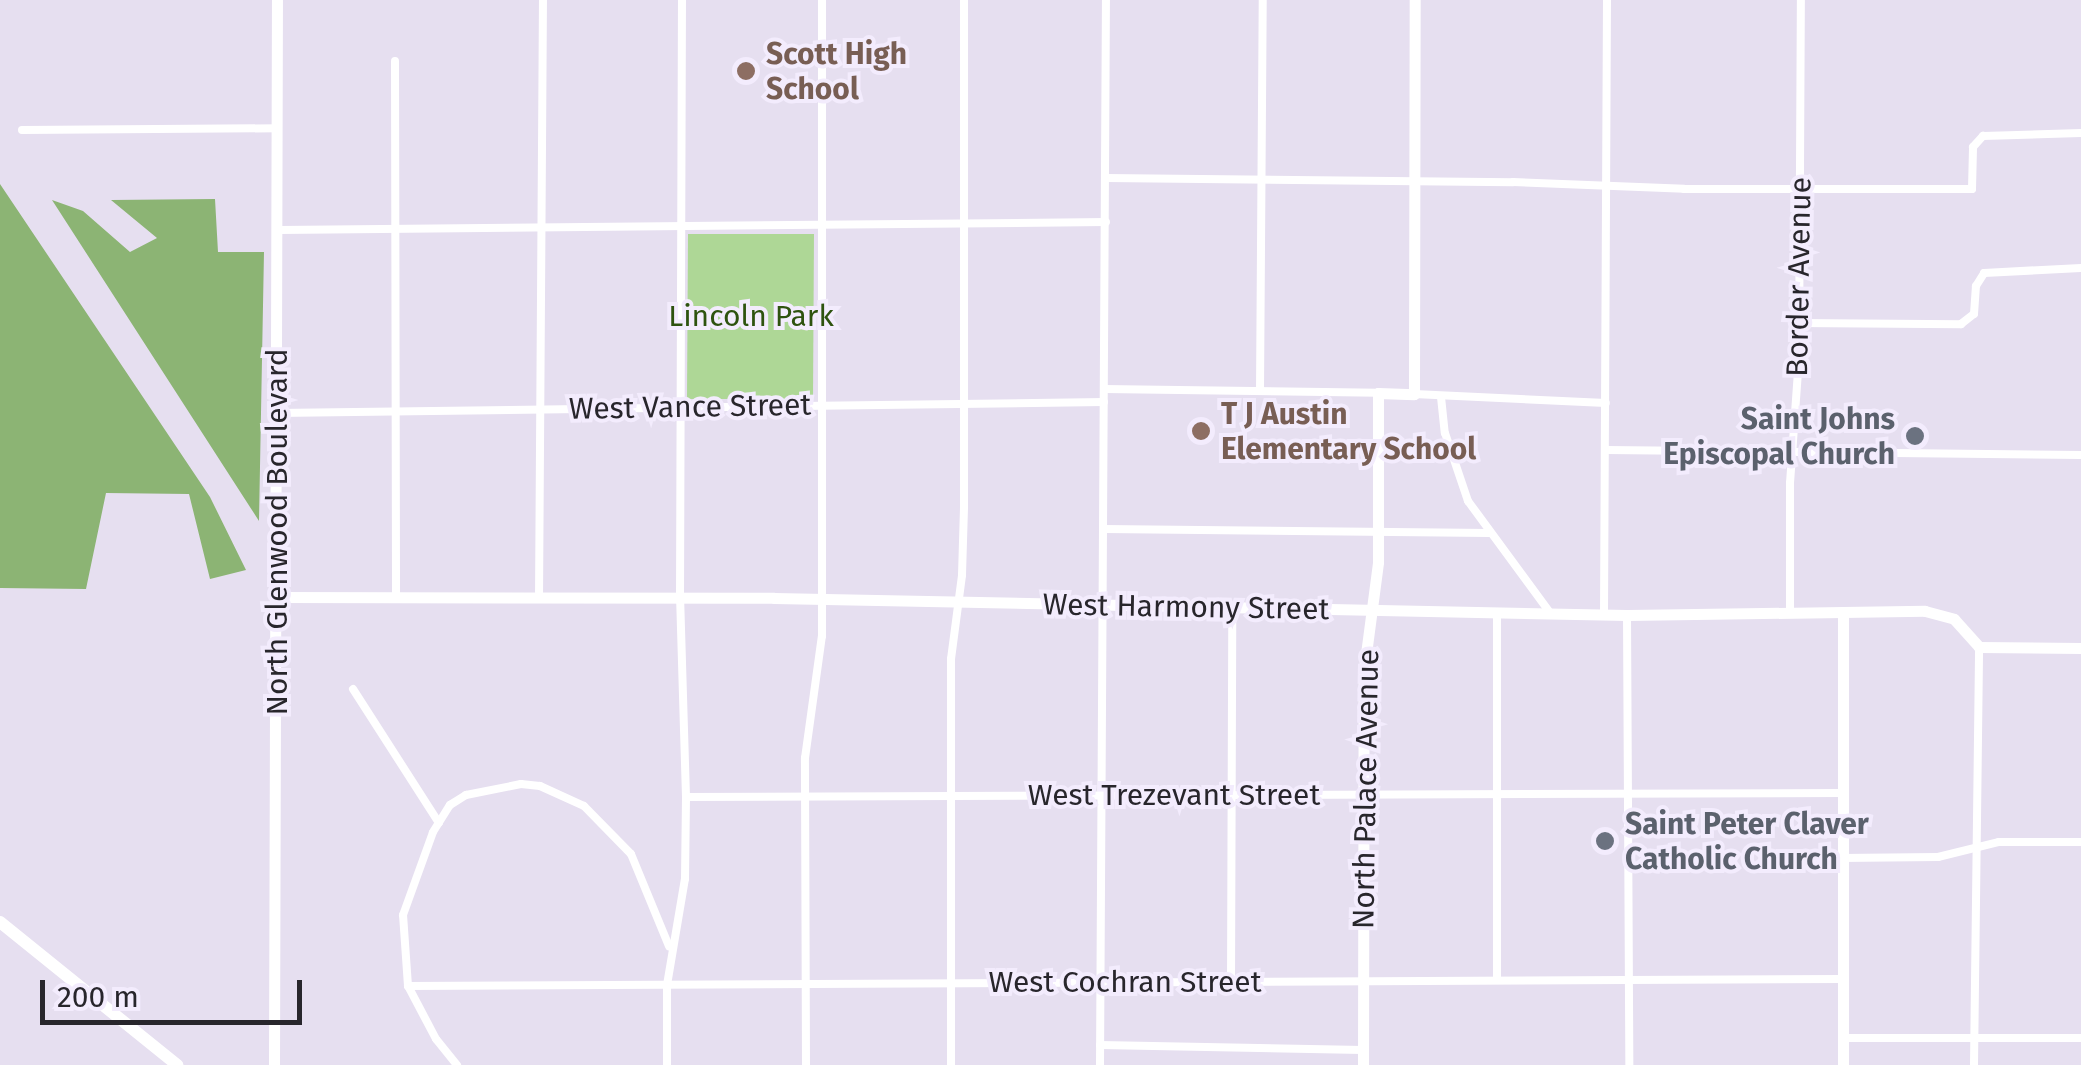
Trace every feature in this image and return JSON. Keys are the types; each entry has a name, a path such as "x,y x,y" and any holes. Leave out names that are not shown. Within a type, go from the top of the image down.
{"main road":[{"path":"0,922 178,1065"}],"street":[{"name":"North Glenwood Boulevard","path":"274,1065 277,0"},
{"path":"539,599 543,0"},
{"path":"666,1065 670,949 685,880 680,599 682,0"},
{"path":"806,1065 805,758 820,673 822,0"},
{"path":"951,1065 951,659 959,602 963,404 964,0"},
{"path":"1100,1065 1106,0"},
{"path":"1260,391 1263,0"},
{"path":"1414,394 1415,0"},
{"path":"1604,614 1607,0"},
{"name":"Border Avenue","path":"1790,614 1801,0"},
{"path":"394,61 396,599"},
{"path":"22,130 278,128"},
{"path":"1106,178 1512,182 1609,188 1972,189 1973,147 1983,136 2081,132"},
{"path":"279,230 1106,222"},
{"path":"1798,323 1961,324 1974,314 1976,286 1984,273 2081,268"},
{"path":"1104,390 1414,394 1606,404"},
{"name":"North Palace Avenue","path":"1363,1065 1364,669 1379,532 1378,393"},
{"path":"1441,397 1459,481 1489,533 1551,614"},
{"name":"West Vance Street","path":"277,413 1104,402"},
{"path":"1606,450 2081,455"},
{"path":"1104,529 1489,533"},
{"name":"West Harmony Street","path":"276,598 959,602 1627,615 1938,613 1967,630 1979,647"},
{"path":"1232,609 1232,982"},
{"path":"1496,980 1497,613"},
{"path":"1627,615 1629,1065"},
{"path":"1842,1065 1843,615"},
{"path":"1974,1065 1979,647 2081,648"},
{"path":"354,689 439,823"},
{"path":"457,1065 429,1026 408,986 402,916 420,858 450,805 484,788 521,784 564,795 602,820 631,854 670,949"},
{"name":"West Trezevant Street","path":"686,796 1841,793"},
{"path":"1841,858 1938,857 2000,842 2081,842"},
{"name":"West Cochran Street","path":"408,986 1842,979"},
{"path":"1843,1038 2081,1038"},
{"path":"1100,1044 1363,1050"}],"green space":[{"path":"0,184 210,497 246,570 210,579 189,494 106,493 86,589 0,588"},
{"path":"215,199 218,252 264,252 259,521 52,200 83,211 130,252 157,238 111,200"},
{"name":"Lincoln Park","path":"688,234 814,234 813,399 687,399"}],"place":[{"name":"Scott High School","path":"746,71"},
{"name":"T J Austin Elementary School","path":"1201,431"},
{"name":"Saint Johns Episcopal Church","path":"1915,436"},
{"name":"Saint Peter Claver Catholic Church","path":"1605,841"}]}
